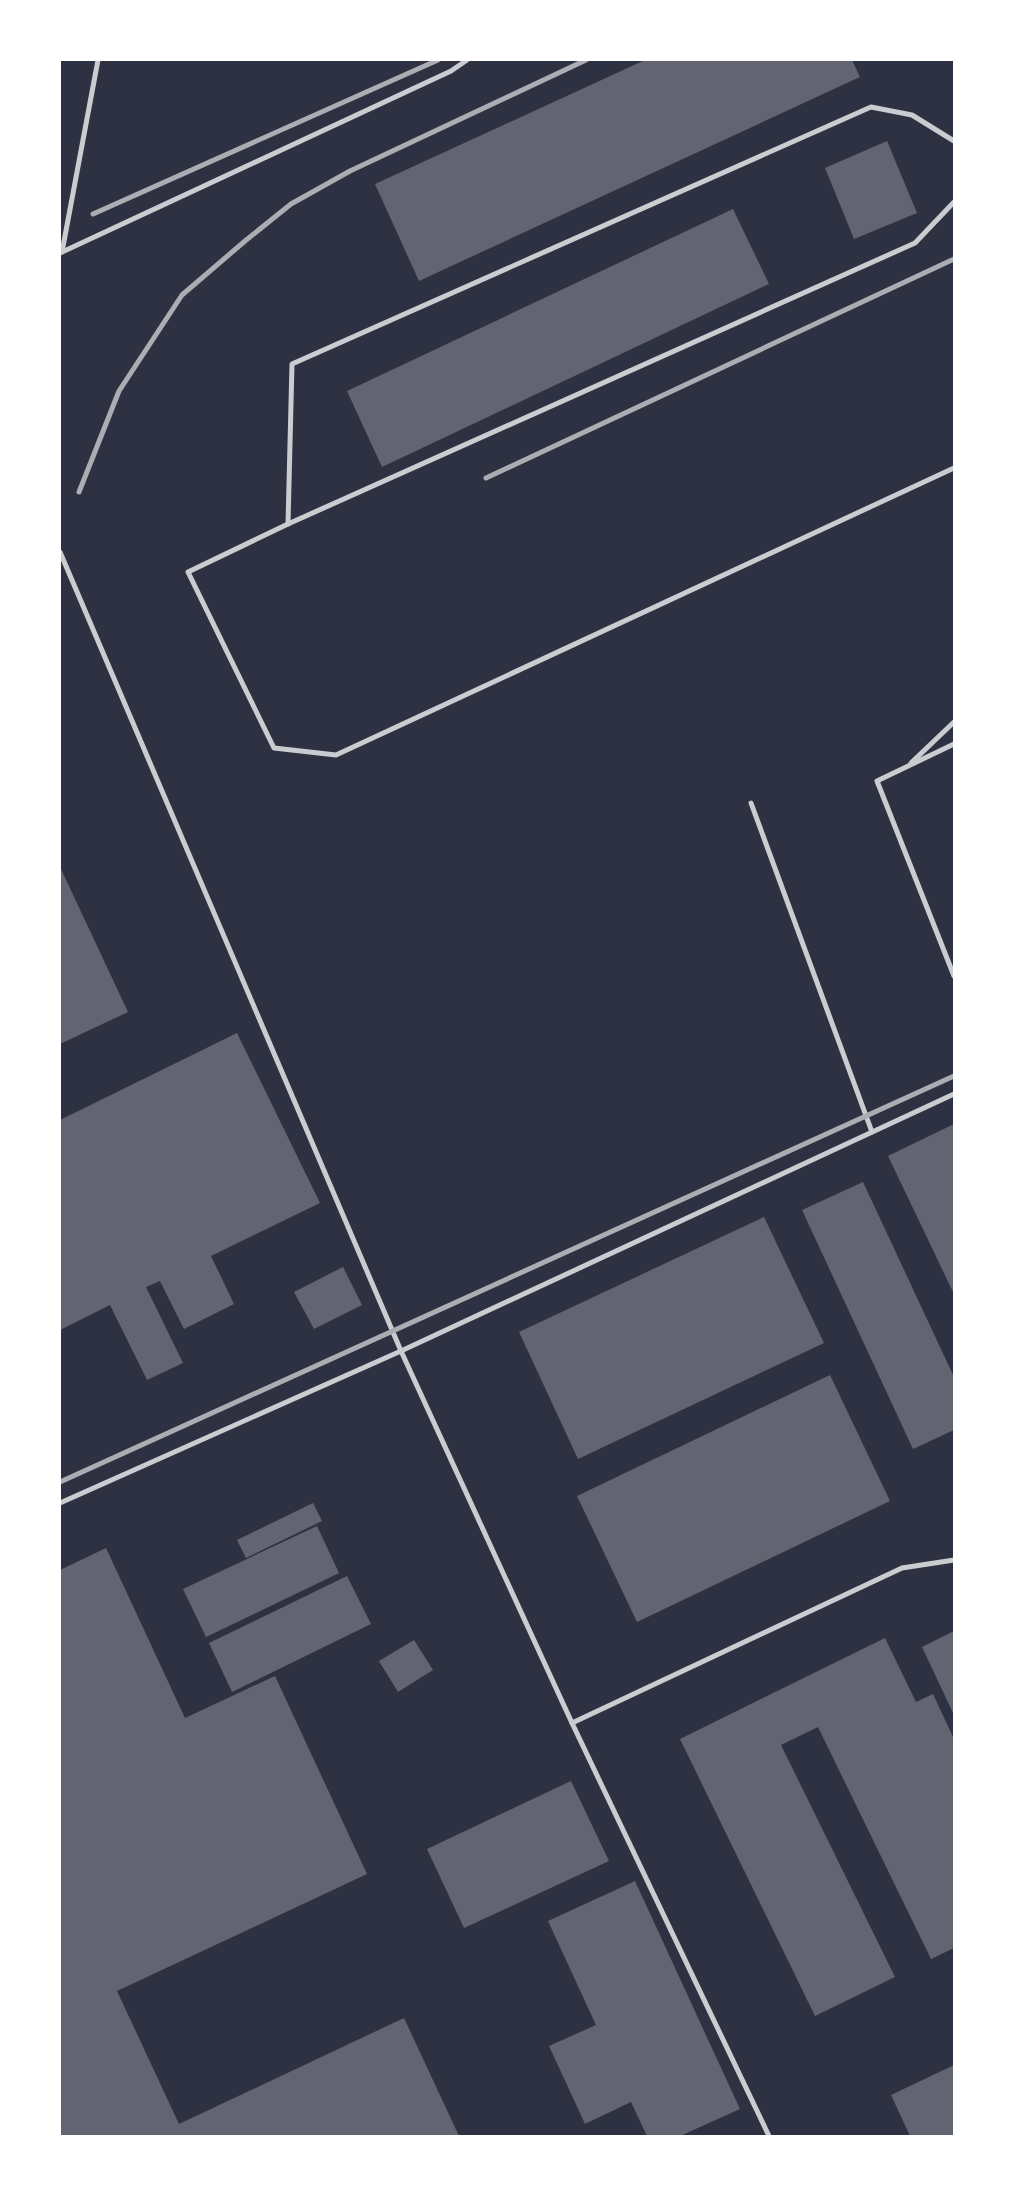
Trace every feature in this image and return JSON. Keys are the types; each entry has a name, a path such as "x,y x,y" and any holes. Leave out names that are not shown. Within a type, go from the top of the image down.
{"lane":[{"path":"61,252 98,60"},
{"path":"61,252 451,71 467,60"},
{"path":"288,524 292,364 871,107 912,115 954,141"},
{"path":"954,202 915,243 288,524 188,572 274,748 336,755 954,468"},
{"path":"60,552 401,1351 572,1723 769,2137"},
{"path":"906,767 954,722"},
{"path":"954,744 877,781 954,976"},
{"path":"751,803 872,1132"},
{"path":"60,1503 401,1351 954,1094"},
{"path":"572,1723 902,1568 954,1560"}],"building":[{"path":"645,60 852,60 860,77 419,281 375,184"},
{"path":"887,141 917,213 854,239 825,168"},
{"path":"733,209 769,284 382,467 347,391"},
{"path":"60,867 128,1012 60,1044"},
{"path":"237,1033 320,1203 211,1256 234,1304 184,1329 160,1281 146,1287 183,1363 147,1380 110,1305 60,1330 60,1120"},
{"path":"954,1124 954,1294 888,1156"},
{"path":"863,1182 954,1377 954,1430 913,1449 802,1210"},
{"path":"764,1217 824,1343 578,1459 519,1332"},
{"path":"343,1267 362,1305 314,1329 294,1292"},
{"path":"830,1375 890,1501 637,1622 577,1496"},
{"path":"313,1503 322,1521 246,1558 237,1540"},
{"path":"317,1526 339,1573 206,1637 183,1589"},
{"path":"106,1548 185,1718 275,1676 367,1874 117,1991 179,2124 404,2018 459,2136 60,2136 60,1570"},
{"path":"347,1576 371,1624 232,1692 209,1643"},
{"path":"954,1631 954,1715 922,1647"},
{"path":"885,1638 916,1702 933,1694 954,1739 954,1948 931,1959 818,1727 781,1745 895,1977 815,2016 680,1739"},
{"path":"414,1640 433,1670 398,1692 379,1661"},
{"path":"571,1781 609,1861 464,1928 427,1849"},
{"path":"635,1881 740,2109 680,2136 647,2136 631,2102 585,2124 549,2046 596,2025 548,1921"},
{"path":"954,2065 954,2136 910,2136 891,2095"}],"railway":[{"path":"93,214 438,60"},
{"path":"79,492 119,391 182,295 245,241 291,204 350,171 586,60"},
{"path":"486,478 954,259"},
{"path":"60,1482 954,1076"}]}
